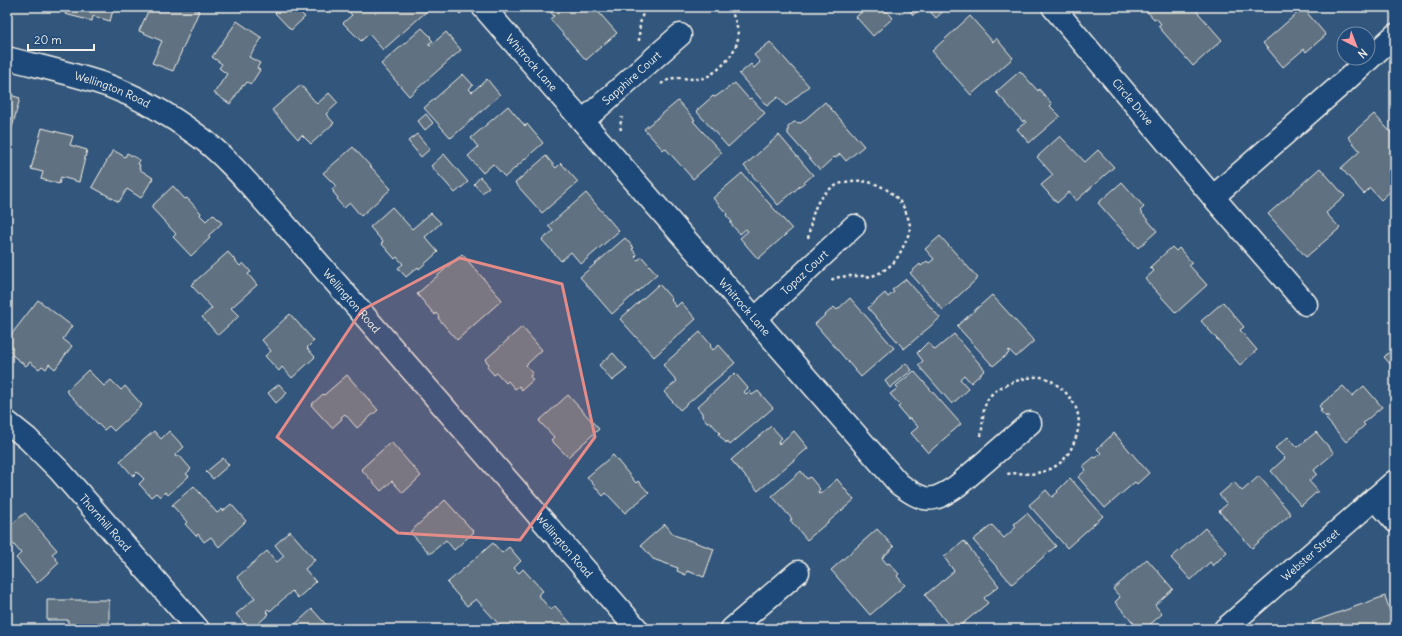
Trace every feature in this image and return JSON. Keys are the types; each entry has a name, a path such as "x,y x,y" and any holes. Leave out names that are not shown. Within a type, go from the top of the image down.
{"street":[{"name":"Whitrock Lane","path":"483,7 899,484 914,495 930,500 946,494 1030,423"},
{"name":"Circle Drive","path":"1053,7 1213,197 1306,304"},
{"name":"Sapphire Court","path":"583,121 680,35"},
{"path":"1213,197 1395,35"},
{"name":"Wellington Road","path":"7,58 87,79 111,87 156,108 198,135 230,163 637,629"},
{"name":"Topaz Court","path":"755,318 854,226"},
{"name":"Thornhill Road","path":"7,422 27,438 60,471 198,629"},
{"name":"Webster Street","path":"1225,629 1395,481"},
{"path":"1375,498 1395,521"},
{"path":"732,629 798,572"}],"path":[{"path":"638,48 640,41 640,21 646,7"}],"highlighted area":[{"path":"460,258 562,284 595,437 520,540 398,533 277,437 362,310"}],"building":[{"path":"67,7 114,7 110,21 93,16 92,21 65,14"},
{"path":"150,7 190,7 199,11 173,71 152,63 162,41 139,31"},
{"path":"281,7 295,7 305,17 291,30 275,13"},
{"path":"354,7 424,7 427,11 383,50 369,34 361,41 343,23 352,15 349,12"},
{"path":"546,7 594,7 617,33 586,60 550,19 554,16"},
{"path":"607,7 618,7 612,13"},
{"path":"867,7 883,7 893,18 873,36 856,17"},
{"path":"907,7 922,7 913,15"},
{"path":"926,7 948,7 936,18"},
{"path":"1143,7 1193,7 1222,40 1193,66 1158,26 1161,24 1156,18 1154,19"},
{"path":"1303,8 1326,35 1306,52 1304,49 1283,67 1263,43"},
{"path":"970,16 993,42 996,38 1013,58 971,95 932,51"},
{"path":"237,21 262,38 249,57 260,63 257,68 260,70 251,84 247,82 244,86 243,85 230,104 214,93 227,74 219,68 222,64 212,57"},
{"path":"422,28 433,41 428,44 430,46 446,32 461,50 409,96 381,64"},
{"path":"770,42 809,86 786,106 778,97 767,106 739,74 751,64 754,68 760,62 754,55"},
{"path":"1020,71 1038,91 1039,89 1052,104 1050,106 1060,116 1029,143 1017,129 1026,122 1024,120 1023,122 996,92"},
{"path":"463,74 473,85 469,89 472,92 487,79 500,95 451,138 424,108"},
{"path":"735,83 749,99 751,98 765,113 728,147 696,111 713,96 715,97"},
{"path":"301,85 317,104 329,93 338,103 326,114 334,123 311,144 302,135 298,139 272,110"},
{"path":"7,94 20,98 8,143 7,143"},
{"path":"678,101 695,120 693,121 722,153 693,179 665,148 663,150 644,129"},
{"path":"825,102 864,146 846,161 840,154 835,158 834,157 820,170 788,134 788,127 794,122 801,123"},
{"path":"508,106 525,126 527,124 543,143 505,177 493,164 483,173 468,156 478,147 471,138"},
{"path":"426,114 433,123 425,130 418,121"},
{"path":"1374,114 1395,137 1395,165 1388,171 1395,178 1395,187 1381,200 1370,188 1364,194 1341,168 1360,151 1348,137"},
{"path":"42,128 73,136 70,145 87,150 79,182 61,177 59,184 41,179 43,172 31,169"},
{"path":"417,134 430,149 421,157 408,141"},
{"path":"779,135 813,175 778,205 744,166"},
{"path":"1060,136 1085,162 1098,150 1114,167 1076,201 1069,192 1057,203 1041,185 1053,175 1037,157"},
{"path":"353,147 391,189 361,216 350,203 344,208 337,200 338,198 333,192 332,189 336,186 323,173"},
{"path":"113,150 125,157 127,153 140,160 138,164 140,165 139,169 153,178 141,198 127,189 119,202 92,187"},
{"path":"444,154 468,182 455,193 431,166"},
{"path":"546,156 556,168 561,163 578,182 542,213 515,183"},
{"path":"1320,168 1345,196 1326,213 1340,228 1306,257 1268,214"},
{"path":"742,173 792,229 758,259 740,238 748,231 746,229 740,234 730,223 732,222 726,215 727,214 713,198"},
{"path":"480,177 489,187 482,193 474,184"},
{"path":"1122,182 1144,207 1140,211 1157,231 1138,248 1098,203"},
{"path":"173,186 185,199 187,198 201,213 200,215 206,221 213,214 222,223 208,236 210,238 191,256 173,237 176,234 151,207"},
{"path":"586,193 619,231 581,264 571,252 561,261 542,240 553,231 548,226"},
{"path":"392,207 412,229 431,213 441,223 425,237 438,252 419,269 418,267 406,277 398,268 403,264 397,257 395,259 370,227"},
{"path":"940,236 978,278 943,310 910,273 920,264 921,266 927,261 929,263 934,259 925,249"},
{"path":"625,238 634,248 632,249 637,255 635,257 638,260 642,257 657,274 612,314 580,277"},
{"path":"1172,247 1176,251 1179,248 1192,263 1189,265 1207,285 1176,313 1145,279 1154,271 1150,267"},
{"path":"228,252 240,266 243,263 251,272 248,274 257,285 231,308 239,316 218,335 202,317 212,308 191,285"},
{"path":"462,254 502,300 457,340 438,318 439,317 436,313 435,315 417,294"},
{"path":"906,279 940,318 904,349 868,308 885,293 888,297 894,292 892,290"},
{"path":"659,284 672,299 671,300 676,307 681,302 696,319 654,357 620,319"},
{"path":"992,295 1034,341 1016,357 1009,350 1009,353 993,366 957,326"},
{"path":"850,298 894,348 861,377 815,324 834,307 837,310"},
{"path":"38,300 72,326 63,339 72,346 55,369 49,364 46,369 42,366 39,369 30,362 26,366 7,351 7,340"},
{"path":"1223,302 1244,327 1240,330 1257,350 1240,365 1201,321"},
{"path":"290,314 314,341 307,348 315,357 292,378 282,367 279,371 265,356 271,351 262,340"},
{"path":"522,327 542,350 526,365 533,373 530,376 533,380 522,390 519,386 515,389 508,381 506,383 497,373 494,375 487,367 489,364 485,360"},
{"path":"700,332 711,345 710,346 713,350 719,345 735,363 680,410 664,392 677,381 663,365"},
{"path":"954,334 985,370 971,383 964,375 960,379 969,389 952,404 918,365 923,361 917,353 928,342 935,350"},
{"path":"1395,347 1395,374 1390,368 1392,366 1384,357"},
{"path":"613,353 627,369 612,381 599,365"},
{"path":"906,363 912,370 890,388 885,381"},
{"path":"88,370 104,386 111,380 121,390 125,386 142,405 114,431 109,426 104,430 66,391"},
{"path":"914,371 961,424 928,453 911,433 918,427 910,418 908,419 898,407 900,405 890,394 898,388 896,386"},
{"path":"735,373 748,388 744,392 746,394 749,391 752,395 758,391 773,408 730,445 727,441 726,443 718,434 720,433 710,422 707,422 697,407"},
{"path":"347,375 378,410 357,428 345,414 341,417 342,419 332,428 311,405"},
{"path":"279,384 287,393 276,403 268,393"},
{"path":"1343,386 1352,396 1364,386 1382,407 1363,423 1365,425 1346,442 1326,419 1329,417 1327,415 1326,417 1320,411 1322,410 1319,406"},
{"path":"568,395 599,429 568,457 551,440 554,437 539,421"},
{"path":"771,426 782,438 778,441 779,444 794,431 808,448 758,491 731,460"},
{"path":"154,431 161,439 169,431 184,447 175,455 176,457 179,455 191,469 186,474 189,476 168,495 165,492 160,497 156,493 151,497 139,484 144,479 137,472 133,476 120,461"},
{"path":"1316,432 1334,453 1314,470 1317,474 1309,481 1318,491 1301,506 1271,471 1285,458 1275,448 1288,437 1298,447"},
{"path":"1114,433 1149,473 1137,484 1135,482 1105,508 1078,477 1086,470 1083,466 1101,453 1097,449"},
{"path":"391,442 421,476 403,493 392,481 381,491 361,469"},
{"path":"613,455 636,483 638,481 649,493 625,513 606,493 603,496 587,477"},
{"path":"223,458 229,465 213,479 206,472"},
{"path":"801,471 807,479 810,477 820,489 818,492 820,494 837,479 854,500 807,540 790,520 792,519 772,496"},
{"path":"1259,476 1291,514 1252,548 1219,511 1227,504 1219,495 1234,482 1242,491"},
{"path":"1070,478 1103,516 1067,548 1029,505 1046,490 1052,497"},
{"path":"194,486 217,513 222,509 223,511 231,504 246,521 219,547 211,537 204,542 198,534 196,536 185,524 187,522 172,505"},
{"path":"445,500 474,532 454,550 446,540 430,554 410,532"},
{"path":"25,513 57,550 52,554 59,563 37,583 16,558 21,553 7,537 7,528"},
{"path":"1027,513 1056,546 1012,584 973,540 992,525 1004,538 1016,527 1014,524"},
{"path":"665,524 674,535 714,549 704,577 687,571 686,575 677,571 678,568 653,559 641,545"},
{"path":"1205,528 1227,552 1213,566 1210,562 1191,580 1171,558"},
{"path":"877,529 894,547 882,558 899,574 897,576 905,585 870,615 831,570"},
{"path":"290,531 315,560 305,569 316,582 298,598 292,591 270,611 268,609 266,611 269,614 252,629 249,629 236,614 255,598 237,577 267,551 277,562 284,556 275,545"},
{"path":"964,541 999,586 984,598 988,603 956,629 952,629 925,595 954,571 944,557"},
{"path":"493,543 502,553 509,547 521,561 514,568 519,573 523,569 543,591 538,595 551,610 555,606 576,629 503,629 476,599 467,606 447,583"},
{"path":"1147,559 1173,589 1155,605 1162,614 1145,629 1139,629 1115,602 1120,597 1113,589"},
{"path":"1385,596 1394,624 1381,629 1315,629 1312,622"},
{"path":"47,600 109,600 109,624 98,624 98,629 68,629 68,620 47,620"},
{"path":"312,609 330,629 290,629"}]}
